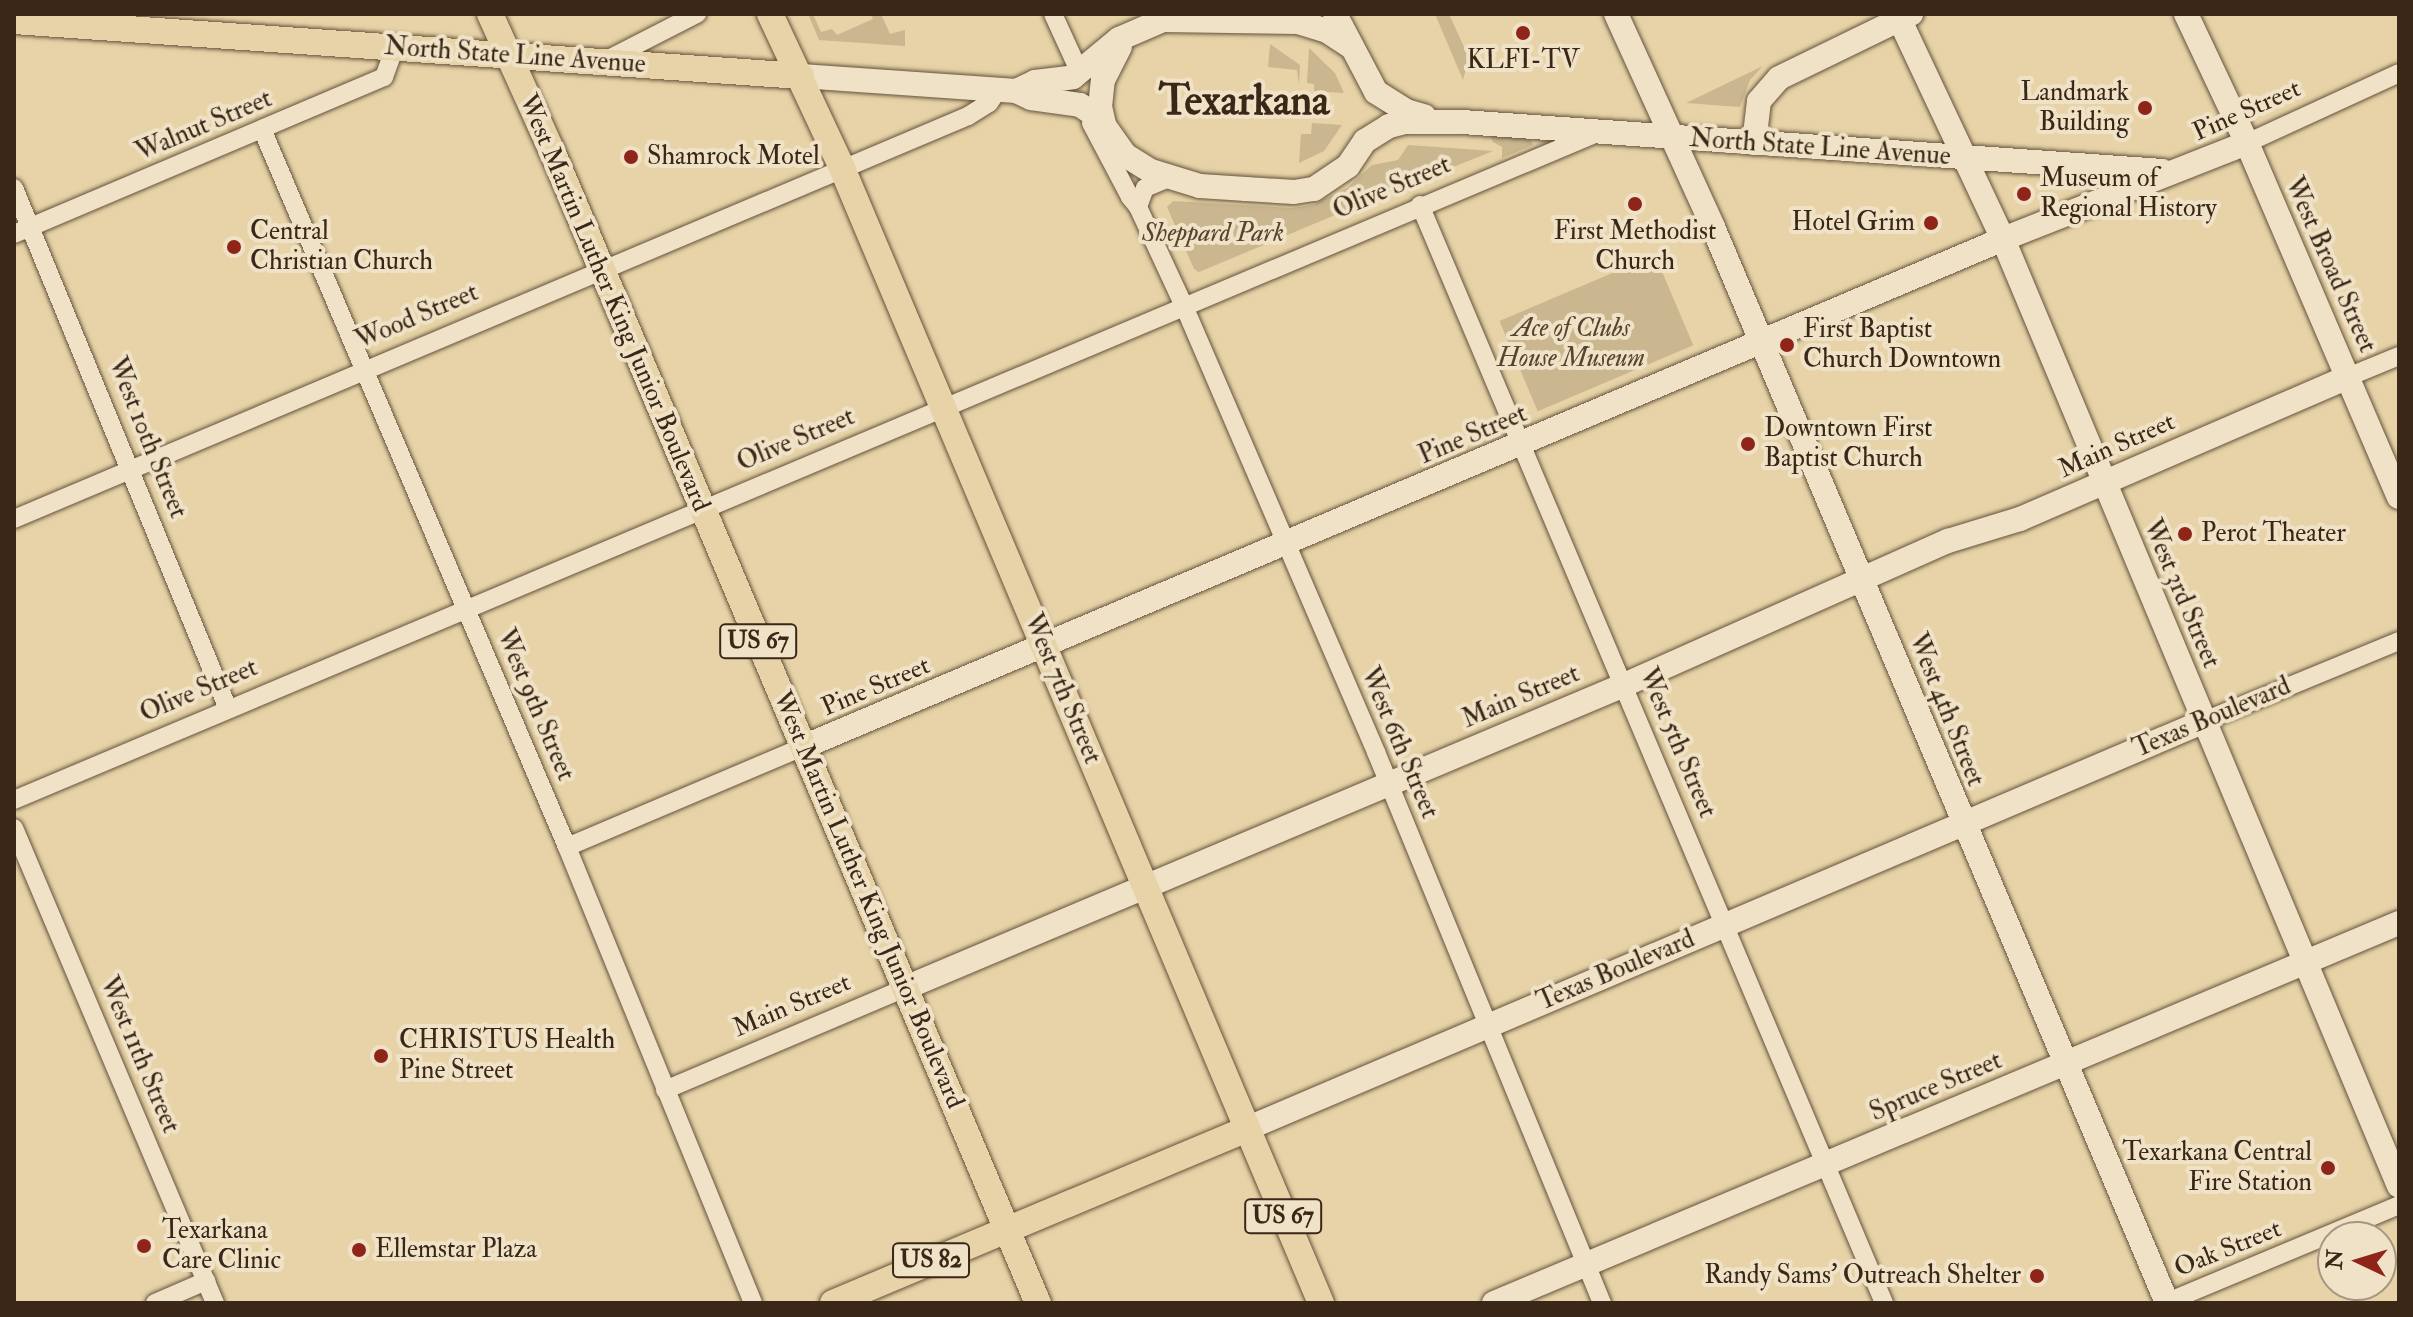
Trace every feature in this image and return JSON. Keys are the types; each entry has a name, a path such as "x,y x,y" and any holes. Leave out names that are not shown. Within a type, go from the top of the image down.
{"main road":[{"name":"US 67","path":"490,14 508,55"},
{"name":"US 67","path":"770,14 801,76"},
{"name":"North State Line Avenue","path":"14,21 67,19 193,23 395,47 801,76"},
{"name":"West Martin Luther King Junior Boulevard","path":"508,55 1038,1303"},
{"name":"West 7th Street","path":"801,76 1147,886 1321,1303"},
{"name":"Texas Boulevard","path":"833,1303 1246,1129"}],"street":[{"path":"602,62 697,14"},
{"path":"1053,14 1080,73"},
{"path":"1335,14 1352,47"},
{"name":"West 4th Street","path":"1616,14 1673,137 1761,342 2166,1303"},
{"name":"West Broad Street","path":"2186,14 2247,143 2399,497"},
{"path":"1754,143 1759,101 1767,88 1779,78 1902,16"},
{"name":"West 3rd Street","path":"1902,16 2003,239 2399,1186"},
{"name":"North State Line Avenue","path":"1007,90 1035,82 1063,80 1080,73 1135,30 1163,20 1290,17 1320,28 1352,47 1370,84 1406,111 1462,122"},
{"path":"1104,124 1100,107 1103,80 1116,51 1135,30"},
{"name":"Walnut Street","path":"22,230 384,77 395,47"},
{"name":"Pine Street","path":"567,847 1523,445 2003,239 2247,143 2399,73"},
{"name":"North State Line Avenue","path":"801,76 1007,90 1031,98 1069,102 1087,108 1104,124 1125,155 1169,178 1200,186 1304,191 1336,175 1365,141 1397,123 1462,122 2177,172"},
{"path":"1365,141 1371,116 1370,84"},
{"name":"Wood Street","path":"14,519 968,116 1007,90"},
{"name":"West 6th Street","path":"1069,102 1090,123 1138,207 1184,306 1388,783 1602,1303"},
{"name":"West 9th Street","path":"262,129 567,847 753,1303"},
{"name":"Olive Street","path":"14,800 1599,132"},
{"path":"1138,207 1145,188 1169,178"},
{"name":"West 10th Street","path":"14,188 22,230 132,468 228,709"},
{"name":"West 5th Street","path":"1420,205 1884,1303"},
{"name":"Main Street","path":"665,1090 1624,685 1948,541 1992,529 2399,356"},
{"name":"Texas Boulevard","path":"1246,1129 1962,823 2399,641"},
{"name":"West 11th Street","path":"14,828 215,1303"},
{"name":"Spruce Street","path":"1494,1303 2399,923"},
{"name":"Oak Street","path":"2166,1303 2399,1205"},
{"path":"155,1303 206,1281"}],"green space":[{"path":"808,14 813,14 821,32 832,29 837,35 873,19 871,14 881,14 890,34 905,30 905,46 819,40"},
{"path":"1435,14 1449,14 1469,58 1463,80"},
{"path":"1270,44 1300,65 1299,85 1297,70 1268,67"},
{"path":"1309,48 1335,73 1344,93 1314,91 1314,84 1307,83"},
{"path":"1763,66 1750,80 1740,107 1686,103"},
{"path":"1312,123 1342,125 1324,151 1299,163 1301,134 1311,134"},
{"path":"1489,134 1529,136 1533,145 1502,158 1502,147 1493,142"},
{"name":"Sheppard Park","path":"1408,145 1493,151 1431,176 1413,179 1395,190 1199,272 1194,269 1167,207 1173,201 1291,208 1312,205 1347,188 1372,165 1398,160"},
{"name":"Ace of Clubs House Museum","path":"1655,255 1693,345 1538,411 1499,321"}],"place":[{"name":"KLFI-TV","path":"1523,33"},
{"name":"Landmark Building","path":"2145,108"},
{"name":"Shamrock Motel","path":"631,157"},
{"name":"Museum of Regional History","path":"2024,194"},
{"name":"First Methodist Church","path":"1635,204"},
{"name":"Hotel Grim","path":"1931,223"},
{"name":"Central Christian Church","path":"234,247"},
{"name":"First Baptist Church Downtown","path":"1787,345"},
{"name":"Downtown First Baptist Church","path":"1748,444"},
{"name":"Perot Theater","path":"2185,534"},
{"name":"CHRISTUS Health Pine Street","path":"381,1056"},
{"name":"Texarkana Central Fire Station","path":"2328,1168"},
{"name":"Texarkana Care Clinic","path":"144,1246"},
{"name":"Ellemstar Plaza","path":"359,1250"},
{"name":"Randy Sams' Outreach Shelter","path":"2037,1276"}],"district":[{"name":"Texarkana","path":"1244,101"}]}
